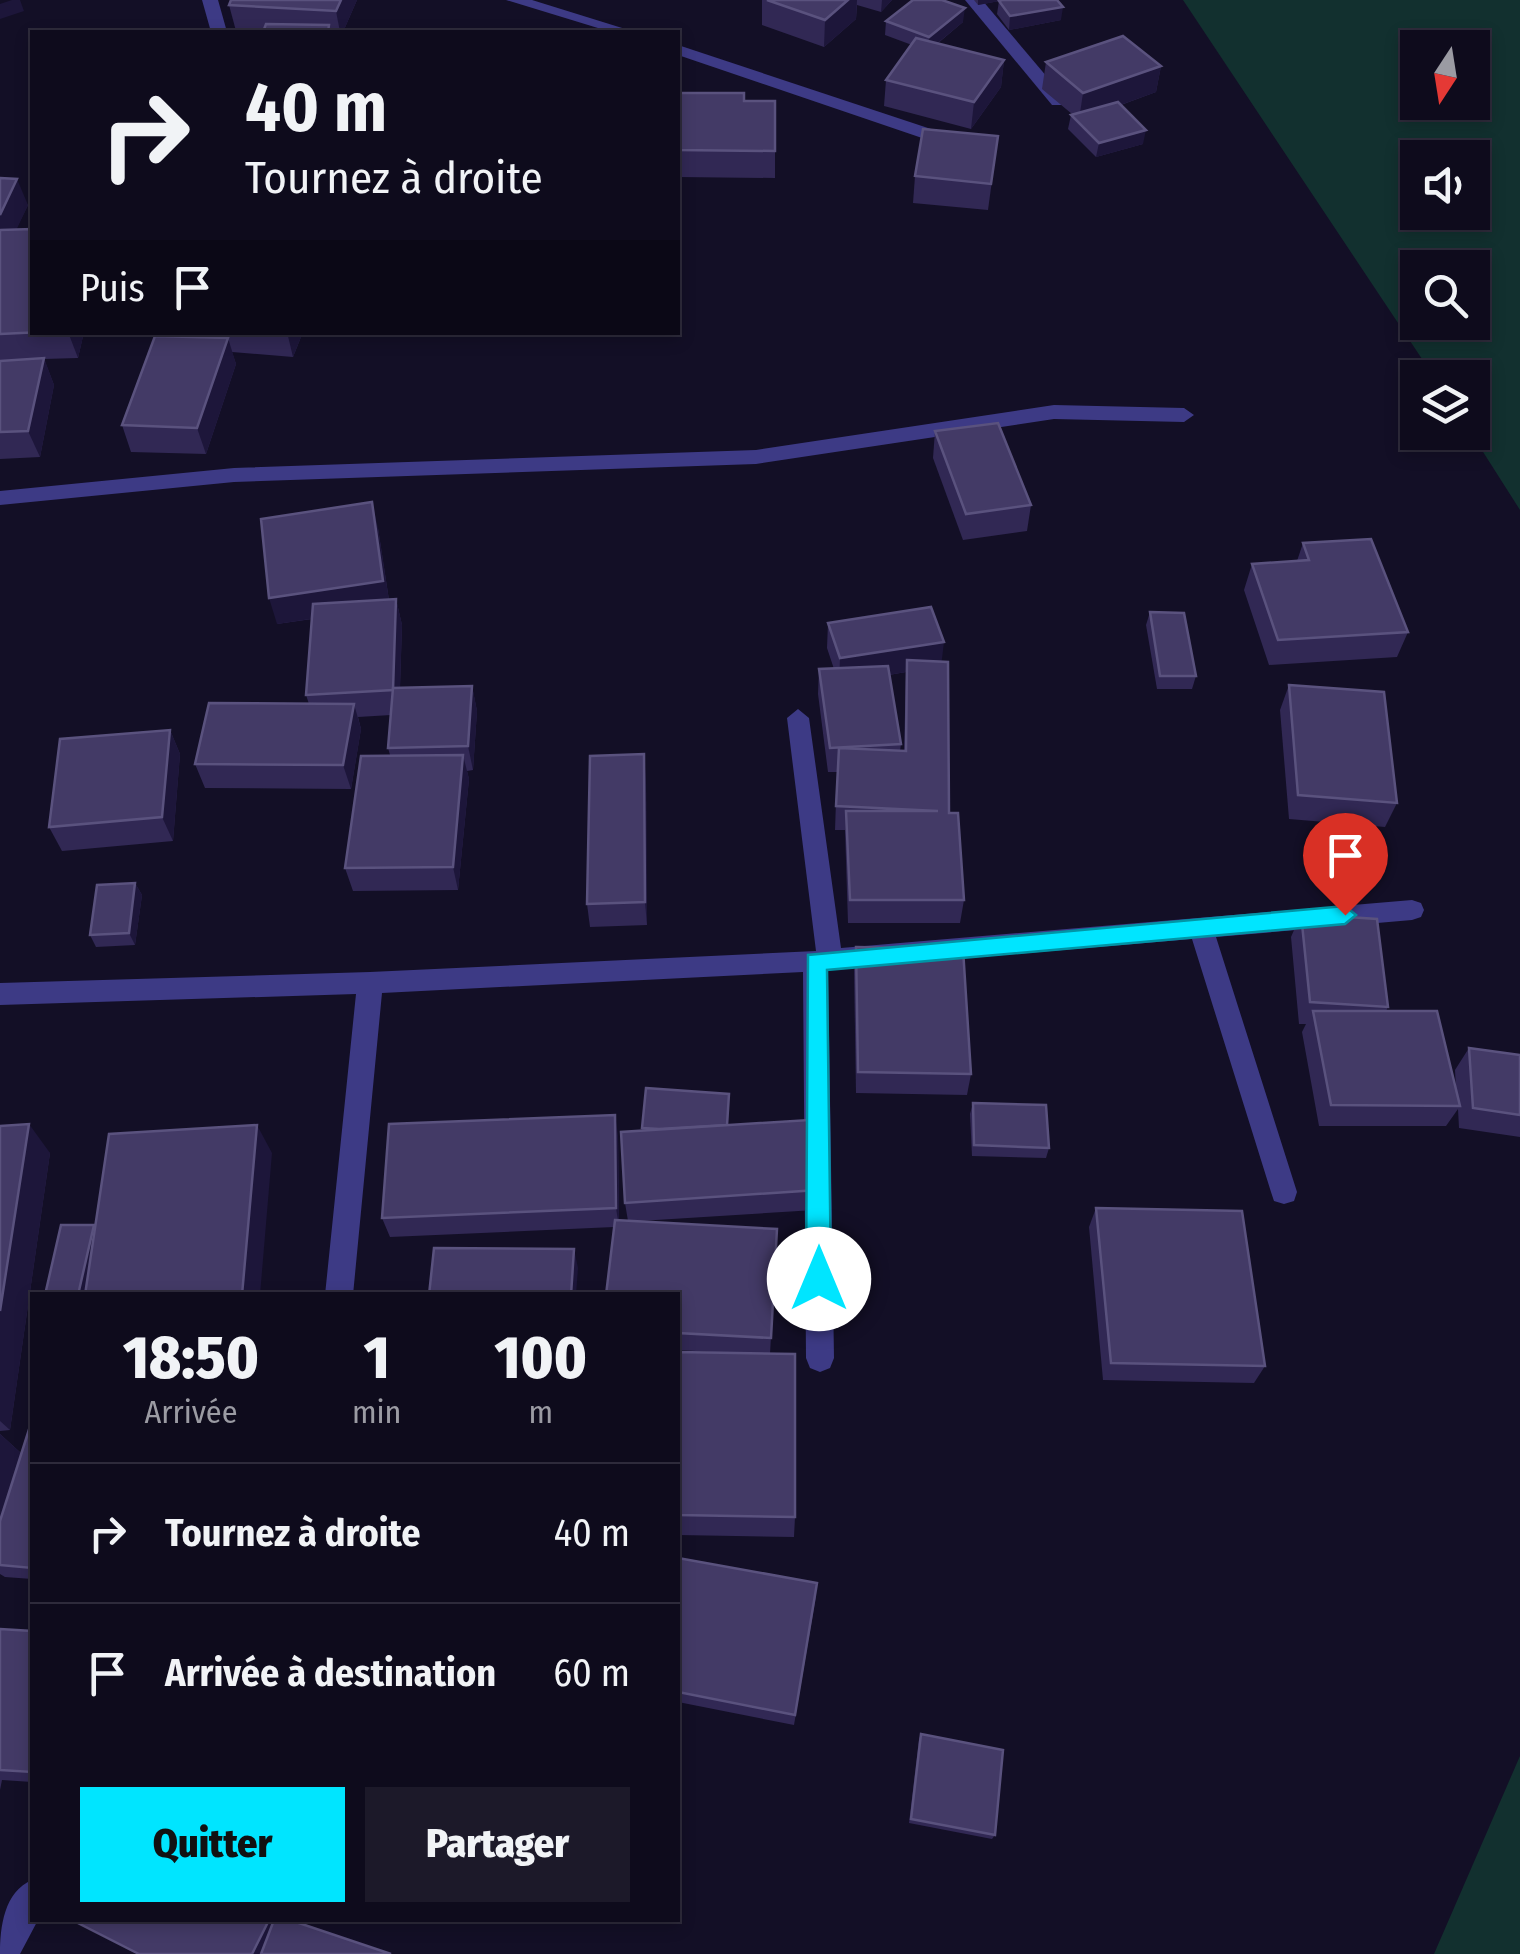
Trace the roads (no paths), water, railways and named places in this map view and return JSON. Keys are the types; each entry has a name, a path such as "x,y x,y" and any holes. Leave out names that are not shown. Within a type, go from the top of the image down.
{"street":[{"path":"210,0 218,30"},
{"path":"514,0 621,30"},
{"path":"576,15 592,0"},
{"path":"972,0 1058,101"},
{"path":"542,30 547,8"},
{"path":"680,51 931,135"},
{"path":"0,498 234,475 756,457 1054,412 1184,415"},
{"path":"798,718 823,960 820,1358"},
{"path":"0,994 370,983 823,960 1412,910"},
{"path":"1200,925 1284,1192"},
{"path":"339,1292 370,983"},
{"path":"2,1954 30,1901"}]}
